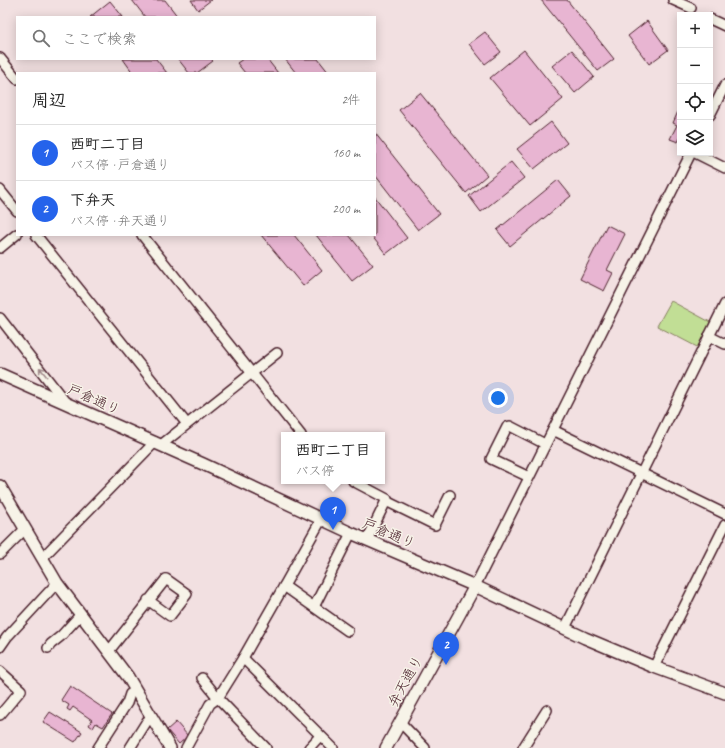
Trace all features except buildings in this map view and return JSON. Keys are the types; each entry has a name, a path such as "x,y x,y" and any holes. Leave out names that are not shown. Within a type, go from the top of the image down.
{"street":[{"path":"673,0 691,8"},
{"path":"713,20 725,26"},
{"path":"0,58 16,78"},
{"path":"713,109 725,85"},
{"path":"475,586 690,156"},
{"path":"701,156 725,168"},
{"path":"0,190 16,210"},
{"path":"0,248 16,235"},
{"path":"37,236 187,424"},
{"path":"143,236 299,432"},
{"path":"565,628 725,304"},
{"path":"0,318 66,403"},
{"path":"709,336 725,344"},
{"path":"42,558 158,444 187,424 277,353"},
{"name":"戸倉通り","path":"0,374 158,444 321,520 475,586 565,628 654,667 725,693"},
{"path":"529,477 491,459 507,427 510,426 546,444"},
{"path":"553,430 725,514"},
{"path":"359,484 387,499 386,501 435,525 450,495"},
{"path":"0,486 57,583 109,650 136,690 170,748"},
{"path":"368,540 386,501"},
{"path":"186,748 210,704 218,698 243,658 321,520"},
{"path":"654,667 725,525"},
{"path":"0,554 25,529"},
{"path":"314,607 351,533"},
{"path":"0,647 7,637 57,583"},
{"path":"284,586 348,632"},
{"name":"弁天通り","path":"386,748 475,586"},
{"path":"109,650 148,600"},
{"path":"48,648 81,614"},
{"path":"243,658 333,748"},
{"path":"0,671 21,690 0,715"},
{"path":"202,678 218,698 266,748"},
{"path":"98,748 127,703 130,694 136,690"},
{"path":"523,748 547,710"},
{"path":"130,748 147,722 152,718"},
{"path":"400,722 426,748"},
{"path":"309,748 320,736"}],"green space":[{"path":"671,301 712,323 699,348 657,326"}],"place":[{"name":"西町二丁目","path":"333,530"},
{"name":"下弁天","path":"446,665"}]}
